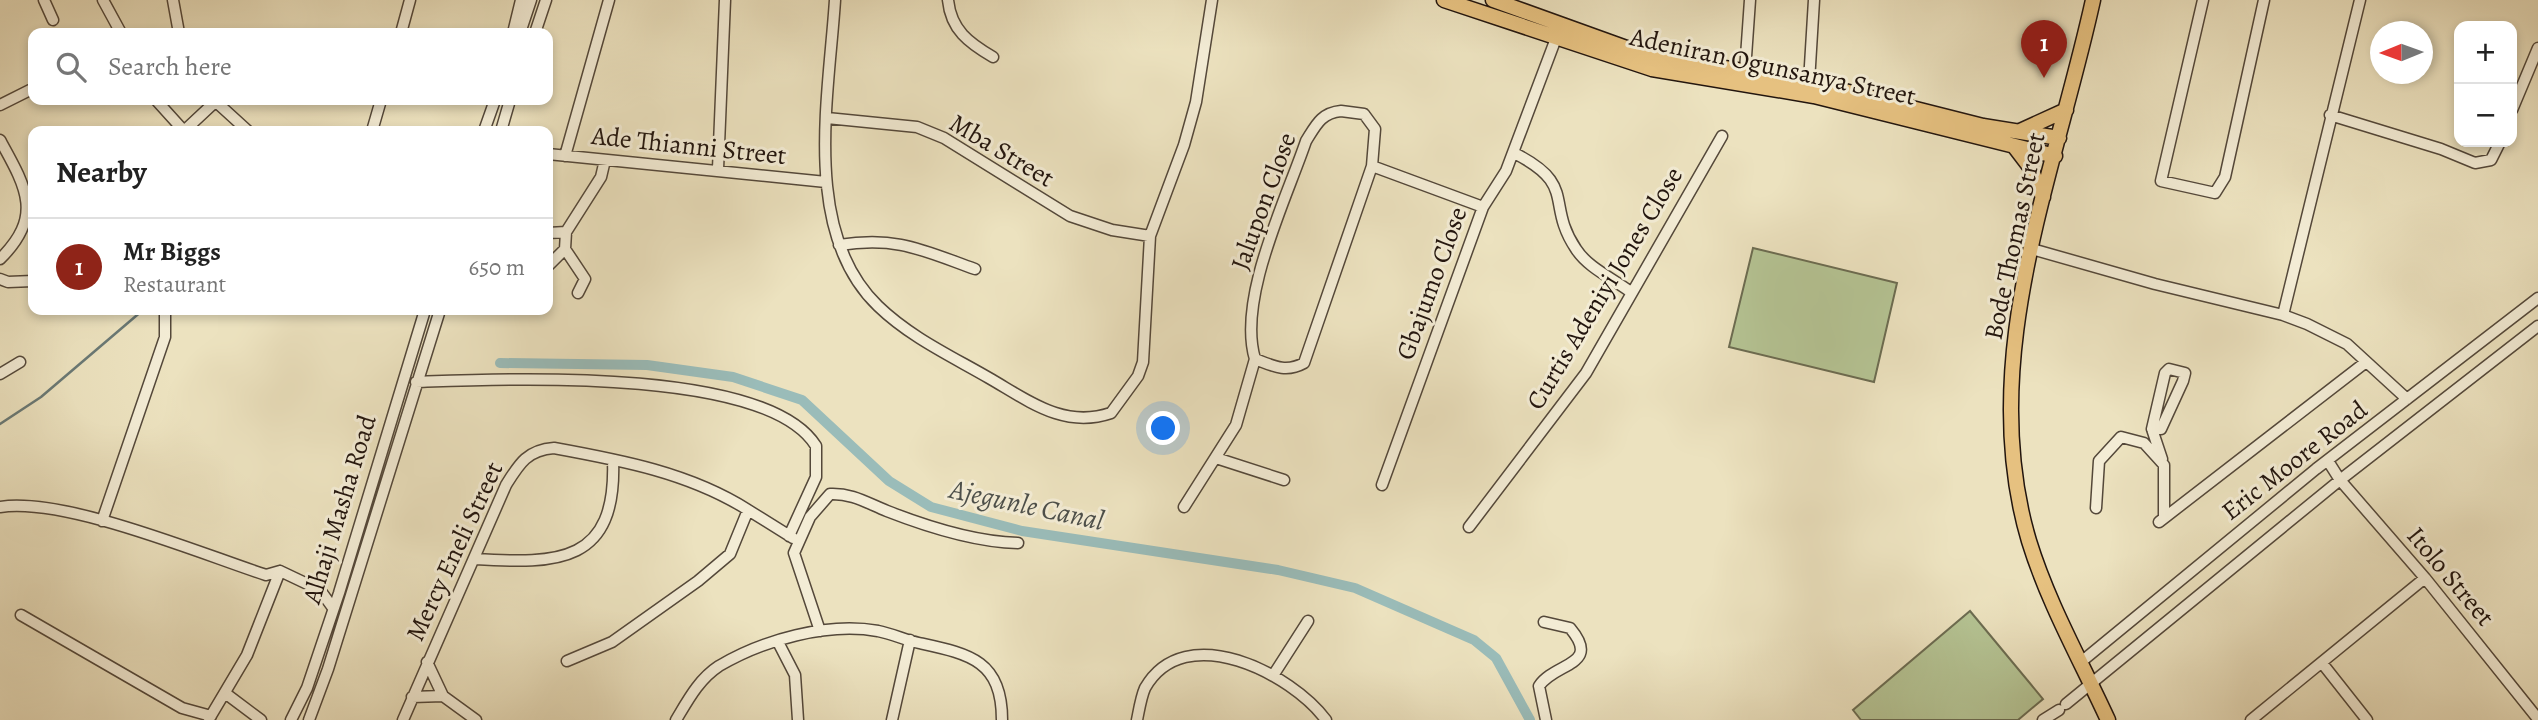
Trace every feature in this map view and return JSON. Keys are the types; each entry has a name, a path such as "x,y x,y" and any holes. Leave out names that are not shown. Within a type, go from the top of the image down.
{"main road":[{"name":"Adeniran Ogunsanya Street","path":"1444,0 1498,4 1652,69 1814,96 1856,100"},
{"name":"Bode Thomas Street","path":"2093,0 2043,197 2017,316 2012,370 2014,447 2019,493 2029,539 2042,575 2108,720"},
{"name":"Adeniran Ogunsanya Street","path":"1559,30 1646,55 1809,82 1856,100 2015,139 2055,156"},
{"path":"2043,197 2015,139 2066,110"},
{"name":"Adeniran Ogunsanya Street","path":"2015,139 2059,138"}],"street":[{"path":"44,0 53,20"},
{"path":"103,0 118,28"},
{"path":"173,0 178,28"},
{"path":"402,28 410,0"},
{"path":"514,28 521,0"},
{"path":"522,28 531,0"},
{"path":"529,28 537,0"},
{"path":"537,28 546,0"},
{"path":"565,156 610,0"},
{"path":"718,169 725,0"},
{"path":"835,0 827,118 826,182 839,244 855,279 876,305 904,328 1037,406 1060,417 1083,420 1111,413 1141,369 1146,335 1150,236 1184,145 1196,102 1212,0"},
{"path":"948,0 949,13 956,28 970,43 993,57"},
{"path":"1745,71 1750,0"},
{"path":"1809,82 1814,0"},
{"path":"2203,0 2161,181 2215,193 2225,177 2264,0"},
{"path":"2283,315 2360,0"},
{"name":"Gbajumo Close","path":"1382,485 1483,207 1497,189 1514,153 1559,30"},
{"path":"2517,98 2538,48"},
{"path":"0,105 28,91"},
{"path":"161,105 179,126"},
{"path":"189,126 211,105"},
{"path":"219,105 242,126"},
{"path":"373,126 380,105"},
{"path":"486,126 493,105"},
{"path":"502,126 508,105"},
{"name":"Jalupon Close","path":"1184,507 1236,425 1255,359 1250,342 1256,283 1306,141 1318,121 1328,112 1364,114 1375,129 1372,166 1304,363 1293,369 1283,369 1255,359"},
{"path":"2330,115 2441,149 2475,163 2491,160 2498,147"},
{"name":"Mba Street","path":"827,118 917,127 944,138 1070,216 1112,230 1150,236"},
{"name":"Curtis Adeniyi Jones Close","path":"1469,527 1560,411 1586,373 1722,136"},
{"path":"0,140 28,187"},
{"path":"1514,153 1536,164 1554,183 1564,226 1577,251 1632,293"},
{"name":"Ade Thianni Street","path":"553,155 718,169 826,182"},
{"path":"578,293 585,279 565,249 566,233 601,177 605,160"},
{"path":"1372,166 1483,207"},
{"path":"0,259 18,237 28,216"},
{"path":"553,233 566,233"},
{"path":"839,244 877,240 898,243 975,269"},
{"path":"553,261 565,249"},
{"path":"2032,249 2155,285 2283,315 2339,339 2407,399"},
{"path":"0,279 8,282 28,281"},
{"name":"Eric Moore Road","path":"2081,662 2328,461 2538,298"},
{"path":"102,522 165,337 166,315"},
{"name":"Alhaji Masha Road","path":"290,719 307,688 423,315"},
{"name":"Alhaji Masha Road","path":"309,720 348,608 438,315"},
{"name":"Eric Moore Road","path":"2043,720 2092,684 2340,480 2538,326"},
{"path":"0,374 20,362"},
{"path":"2152,429 2161,429 2185,373 2169,369 2165,373 2152,429 2164,465 2161,520 2366,362"},
{"path":"417,379 548,378 628,383 756,405 793,421 809,435 816,446 816,477 794,538 794,553 820,631"},
{"path":"2096,508 2099,461 2121,437 2144,443 2164,465"},
{"name":"Mercy Eneli Street","path":"403,720 506,485 527,455 539,449 554,448 613,460 689,481 748,510 794,538"},
{"path":"1216,458 1284,480"},
{"path":"475,559 541,561 573,553 584,546 598,533 609,514 613,460"},
{"name":"Itolo Street","path":"2328,461 2340,480 2425,578 2538,719"},
{"path":"816,477 830,494"},
{"path":"794,538 830,494 846,494 886,511 977,539 1018,543"},
{"path":"0,507 30,505 102,522 266,575 280,570 320,590 333,608"},
{"path":"567,661 611,642 698,581 730,554 748,510"},
{"path":"21,615 181,708 210,718 262,621 280,570"},
{"path":"2251,720 2425,578"},
{"path":"320,590 342,581"},
{"path":"1273,674 1308,621"},
{"path":"1544,622 1570,628 1580,643 1581,653 1578,660 1545,677 1539,686 1546,720"},
{"path":"676,720 695,687 716,668 747,652 820,631 878,631 967,653 981,663 997,685 1002,702 1002,720"},
{"path":"891,720 910,640"},
{"path":"778,642 795,675 799,720"},
{"path":"1137,720 1145,689 1160,672 1182,659 1206,656 1236,659 1273,674 1296,688 1326,720"},
{"path":"427,662 443,696 476,720"},
{"path":"2322,663 2367,720"},
{"path":"225,693 261,720"},
{"path":"412,697 443,696"}],"green space":[{"path":"1753,248 1897,283 1874,382 1729,347"},
{"path":"1970,611 2043,699 2018,720 1861,720 1853,710"}],"waterway":[{"path":"0,424 41,397 137,315"},
{"name":"Ajegunle Canal","path":"500,363 647,365 733,377 802,400 889,481 931,507 1022,531 1278,570 1355,588 1474,640 1496,658 1530,720"}],"place":[{"name":"Mr Biggs","path":"2044,78"}]}
